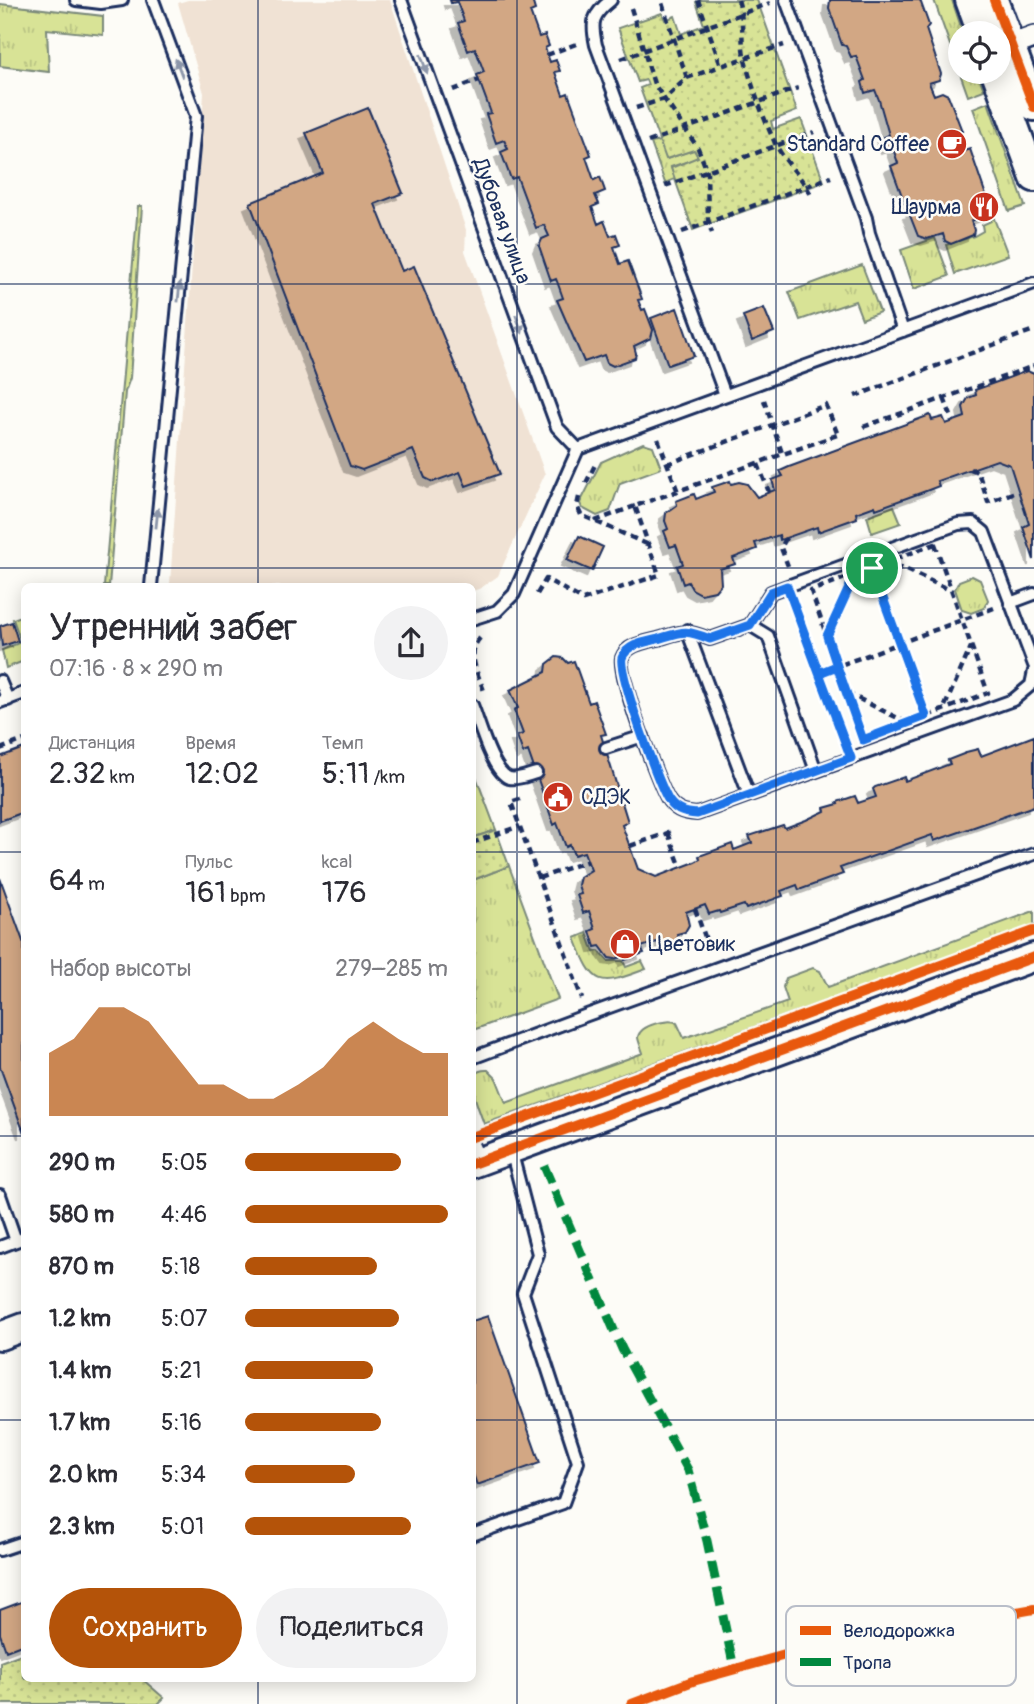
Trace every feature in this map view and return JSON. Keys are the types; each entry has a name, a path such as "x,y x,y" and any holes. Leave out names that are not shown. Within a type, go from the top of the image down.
{"street":[{"path":"969,0 977,21"},
{"path":"995,0 1015,44 1034,107"},
{"path":"999,84 1034,178"},
{"path":"476,1156 511,1150 1034,957"},
{"path":"0,1336 21,1328"}],"lane":[{"path":"76,0 101,3 122,0"},
{"path":"151,583 197,116 153,0"},
{"name":"Дубовая улица","path":"401,0 557,427 578,449"},
{"path":"611,0 598,10 594,20 596,45 725,396"},
{"path":"786,0 866,218 903,331"},
{"path":"476,619 497,611 514,594 578,449 1034,283"},
{"path":"1034,665 984,532 973,523 958,524 771,592 750,625 710,639 687,630 632,646 622,656 621,671 669,802 681,812 697,814 1013,701 1031,685 1034,671"},
{"path":"1010,603 1034,593"},
{"path":"750,625 768,636 816,771"},
{"path":"687,630 749,795"},
{"path":"0,681 4,701 21,694"},
{"path":"476,715 497,769 509,778 520,778 536,772"},
{"path":"606,748 643,736"},
{"path":"476,1056 1034,854"},
{"path":"476,1534 563,1503 578,1462 523,1293 538,1254 511,1150"},
{"path":"0,1195 20,1239 0,1247"},
{"path":"0,1550 21,1543"}],"path":[{"path":"661,0 687,78"},
{"path":"698,0 721,65"},
{"path":"738,0 743,13 744,58 776,145 812,197"},
{"path":"617,60 771,3"},
{"path":"631,8 654,84 698,148 707,171 708,221 712,233"},
{"path":"547,55 576,44"},
{"path":"635,109 664,99 687,78 786,44"},
{"path":"452,90 479,80"},
{"path":"648,142 802,87"},
{"path":"664,186 818,130"},
{"path":"681,232 834,176"},
{"path":"855,396 1034,330"},
{"path":"863,427 1034,366"},
{"path":"944,398 953,421"},
{"path":"763,400 783,456"},
{"path":"594,521 839,435 826,405 667,464"},
{"path":"647,440 657,439 678,492"},
{"path":"598,460 579,498 577,506 581,515 649,545"},
{"path":"758,464 769,492"},
{"path":"970,469 978,472 988,502 1018,491"},
{"path":"535,597 547,579 583,600 659,575 635,506"},
{"path":"786,538 781,548 791,585 819,673 851,758"},
{"path":"944,541 811,591 863,740 999,689"},
{"path":"935,544 988,693"},
{"path":"889,562 952,591"},
{"path":"872,568 926,716"},
{"path":"827,636 855,575"},
{"path":"989,596 998,620"},
{"path":"819,673 994,608"},
{"path":"476,643 484,635"},
{"path":"943,710 972,646"},
{"path":"476,663 485,693"},
{"path":"846,693 909,723"},
{"path":"0,749 21,741"},
{"path":"530,795 511,802 587,1014"},
{"path":"476,842 520,826"},
{"path":"630,846 668,833 681,868"},
{"path":"539,878 588,861"},
{"path":"695,909 710,952"},
{"path":"1016,1612 1034,1609"},
{"path":"632,1704 704,1678 786,1655"}],"shaded area":[{"path":"188,0 390,0 466,230 465,251 545,474 498,576 481,588 476,590 476,583 170,583 204,93 178,3"}],"green space":[{"path":"757,0 797,111 771,121 773,129 801,119 824,182 693,230 671,168 698,157 694,150 666,159 640,88 648,85 646,80 638,82 618,28 662,13 665,20 675,16 681,34 704,25 696,2"},
{"path":"934,0 952,0 959,21 948,21 948,40"},
{"path":"0,4 103,16 103,35 47,29 49,72 0,66"},
{"path":"964,84 982,84 984,90 968,96"},
{"path":"988,102 1025,206 1009,211 973,108"},
{"path":"660,141 667,159 695,149 698,158 671,167 675,179 665,183 651,143"},
{"path":"138,206 142,206 130,378 125,392 109,583 104,583"},
{"path":"993,216 1008,255 955,274 946,245 983,231 982,225 991,221"},
{"path":"935,238 949,276 914,289 901,250"},
{"path":"862,265 880,312 862,319 855,301 800,320 789,292"},
{"path":"643,443 653,446 661,468 620,483 610,511 597,516 582,508 580,503 601,462"},
{"path":"894,506 901,523 872,533 867,516"},
{"path":"972,576 980,580 988,600 984,608 971,613 962,610 955,589 959,581"},
{"path":"21,616 21,642 13,619"},
{"path":"21,642 21,662 6,668 2,650"},
{"path":"476,777 496,830 476,837"},
{"path":"496,830 509,866 476,879 476,837"},
{"path":"509,866 558,999 476,1029 476,879"},
{"path":"1034,911 1034,926 484,1124 476,1103 476,1073 479,1071 488,1070 496,1078 506,1103 643,1053 638,1037 644,1029 655,1024 668,1021 677,1023 684,1038 788,1002 783,987 786,978 813,968 820,971 828,987"},
{"path":"587,933 594,952 599,951 608,961 623,961 626,967 642,961 646,969 617,979 600,979 587,966 575,938"},
{"path":"21,1654 21,1682 146,1682 164,1698 158,1704 0,1704 0,1662"}],"building":[{"path":"450,0 532,0 535,10 530,12 539,37 545,35 549,46 545,48 550,62 556,60 560,71 555,72 563,95 568,93 591,155 586,157 594,180 600,177 605,191 595,195 599,204 592,207 598,224 604,221 610,236 616,234 620,245 614,247 620,264 628,261 642,299 638,300 642,310 645,309 653,330 651,338 634,346 635,358 613,366 607,363 604,355 584,362 557,300 563,298 558,284 556,279 551,281 539,246 542,239 549,236 544,225 536,228 517,177 511,179 501,152 508,149 504,140 496,143 486,114 491,113 477,75 484,72 475,48 468,51 458,23 464,21 457,2 451,3"},
{"path":"830,0 920,0 929,25 926,29 941,74 939,80 929,83 934,95 942,92 948,95 962,131 957,132 964,151 970,149 992,213 971,221 973,235 951,244 945,241 943,234 927,239 918,236 909,213 913,212 910,202 905,204 891,166 898,163 892,146 887,148 883,137 889,135 879,100 875,90 865,93 862,82 865,80 856,56 851,57 846,46 842,45 829,8"},
{"path":"368,108 403,193 375,204 402,271 414,266 500,474 466,486 460,472 433,482 425,478 413,450 362,470 350,466 250,203 323,173 306,133"},
{"path":"677,308 694,356 668,365 651,318"},
{"path":"764,308 774,332 752,341 743,316"},
{"path":"1027,371 1034,374 1034,560 1023,527 1029,524 1010,465 997,460 937,481 939,486 926,491 876,509 875,506 856,513 857,518 818,532 817,527 780,540 779,535 755,543 757,549 733,558 735,564 720,569 721,584 715,591 701,594 692,589 688,582 683,584 677,566 683,564 676,545 670,547 664,531 668,529 666,513 677,505 676,501 694,494 696,499 714,492 712,487 730,481 731,484 747,484 757,497 775,490 772,480 783,476 780,471 789,467 930,415 932,420 943,417 946,424 965,417 963,407 968,398 976,395 975,390"},
{"path":"579,536 603,547 592,571 567,560"},
{"path":"12,622 18,641 2,646 0,626"},
{"path":"556,657 563,658 568,663 574,661 589,703 594,701 606,734 601,735 628,822 622,825 638,869 656,877 695,862 700,859 699,856 732,844 734,850 752,843 749,836 806,820 825,811 824,808 838,804 837,802 855,796 858,803 876,797 873,789 875,787 904,777 905,781 950,764 948,760 966,752 978,749 981,756 1034,736 1034,806 934,841 932,835 840,868 843,874 799,890 797,885 781,891 783,896 746,909 744,905 709,914 705,905 686,912 689,925 685,932 677,934 678,941 661,947 657,942 641,947 644,953 625,960 624,956 609,958 600,946 595,947 590,931 595,929 589,911 583,913 577,895 581,894 578,885 580,877 591,870 584,852 574,855 570,845 566,847 557,823 554,825 528,751 523,753 517,736 523,734 514,710 518,708 510,690 546,672 547,664"},
{"path":"21,749 21,813 0,821 0,757"},
{"path":"0,878 21,936 21,1125 0,1067"},
{"path":"488,1316 540,1463 477,1485 476,1482 476,1320"},
{"path":"21,1602 21,1645 6,1651 0,1634 0,1610"}],"marked path":[{"path":"544,1166 622,1349 688,1470 707,1541 734,1668"}],"cycle path":[{"path":"994,0 1034,107"},
{"path":"476,1136 1034,931"},
{"path":"476,1163 1034,957"},
{"path":"1016,1612 1034,1609"},
{"path":"632,1704 693,1681 786,1655"}],"place":[{"name":"Standard Coffee","path":"952,144"},
{"name":"Шаурма","path":"984,207"},
{"name":"СДЭК","path":"558,797"},
{"name":"Цветовик","path":"625,944"}],"route":[{"path":"872,568 855,575 827,636 837,666 819,673 787,586 771,592 750,625 710,639 687,630 632,646 622,656 621,671 643,736 669,802 681,812 697,814 851,758 819,673 837,666 863,740 926,716 872,568"}]}
